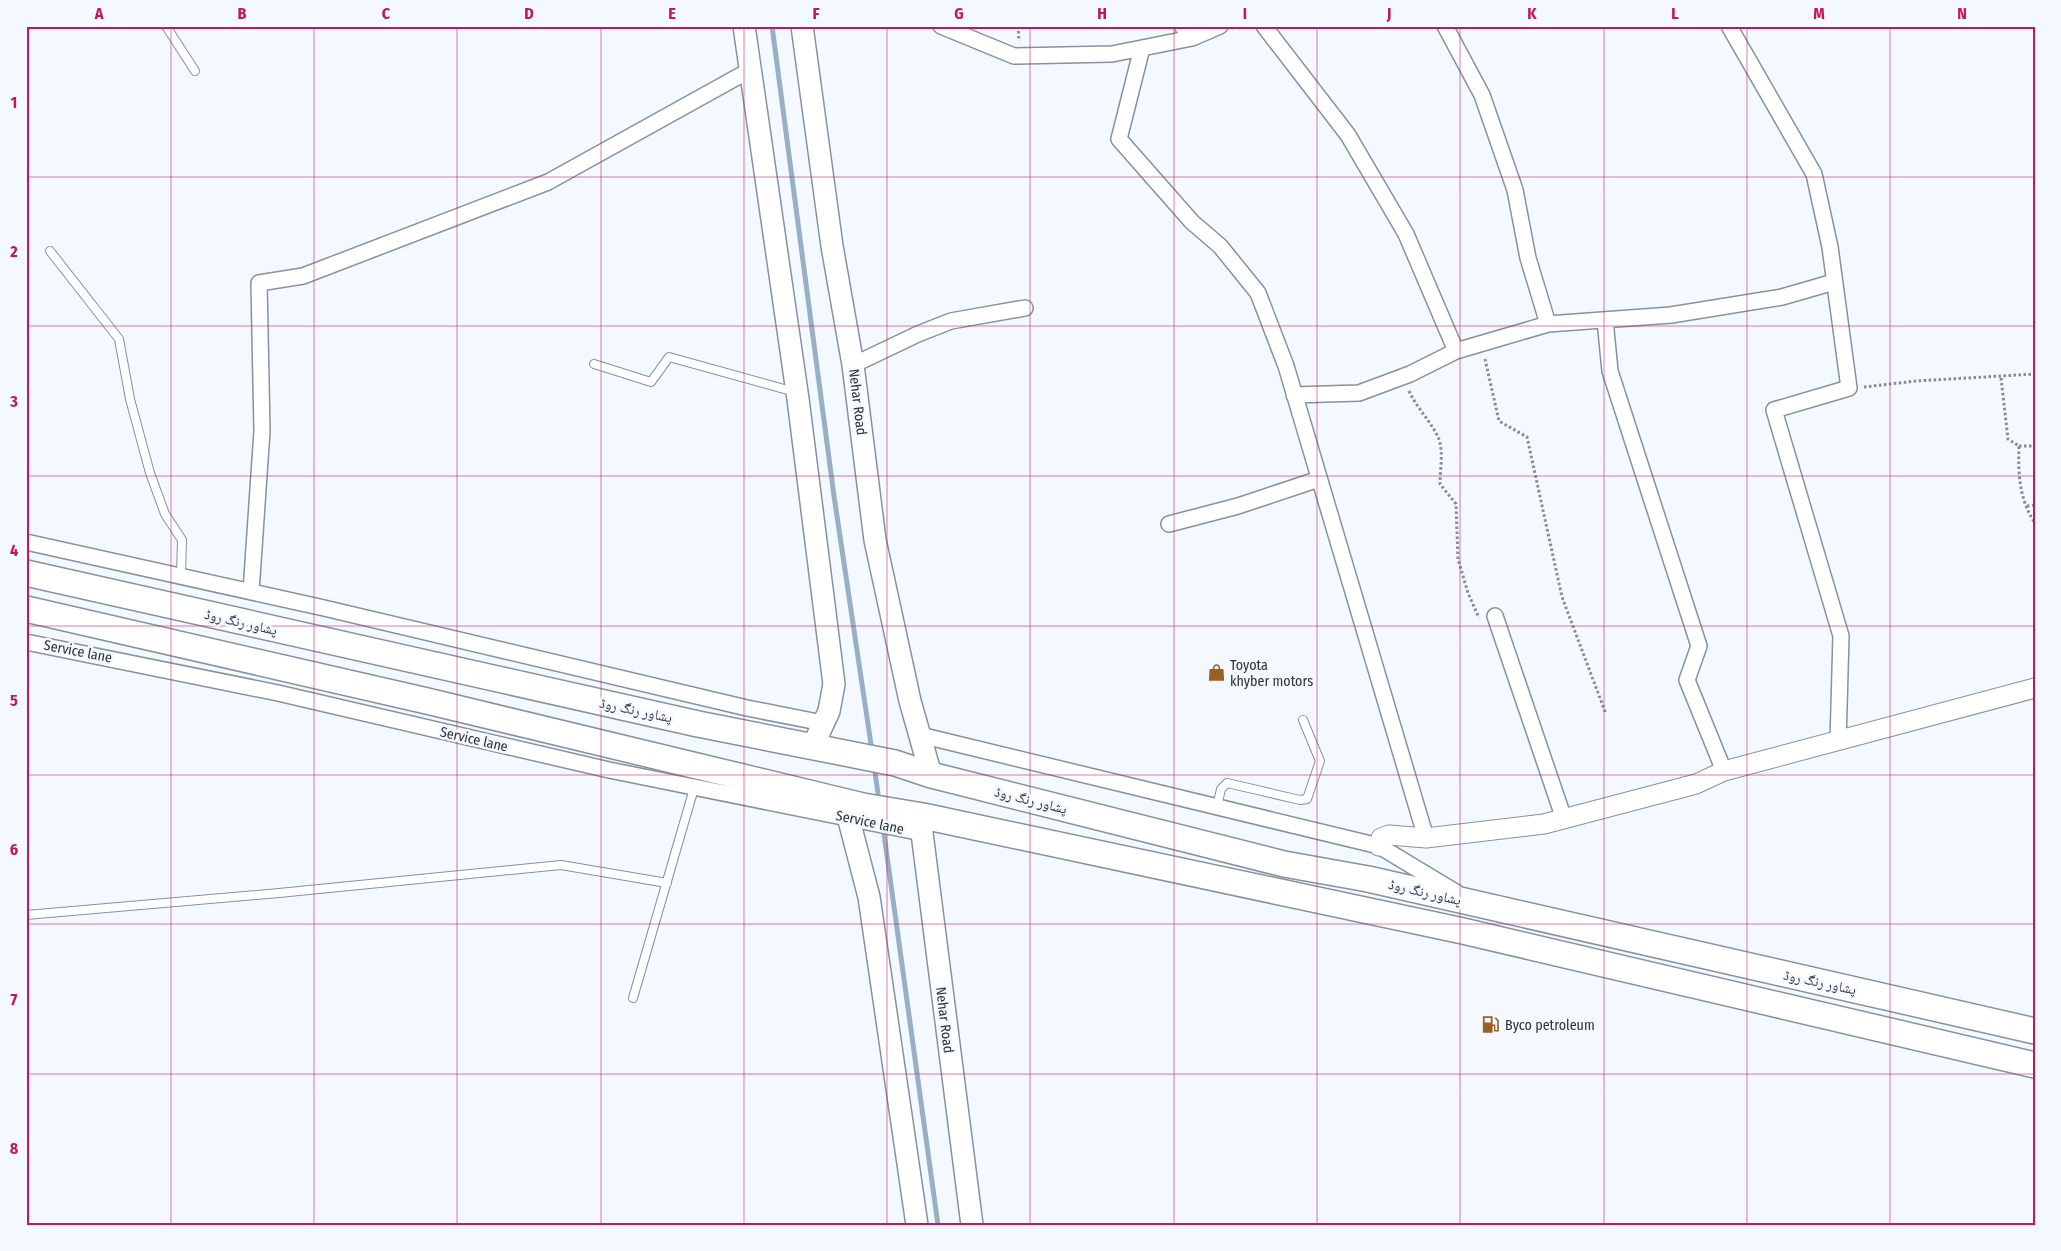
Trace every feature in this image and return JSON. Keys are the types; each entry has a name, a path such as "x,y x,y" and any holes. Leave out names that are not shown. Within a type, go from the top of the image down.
{"highway":[{"name":"پشاور رنگ روڈ","path":"26,573 420,663 812,748 895,763 931,775 1284,864 1368,879 2035,1031"},
{"path":"26,609 427,701 698,777 1463,931 2035,1065"},
{"path":"1640,972 1650,966 1652,954 1646,943"},
{"path":"1693,986 1691,976 1694,964 1706,956"}],"main road":[{"path":"744,26 797,392 834,684 829,711 812,748"},
{"name":"Nehar Road","path":"802,26 832,246 853,366 875,540 910,701 931,775"},
{"path":"853,808 869,897 917,1225"},
{"name":"Nehar Road","path":"916,821 972,1225"}],"street":[{"path":"942,26 1014,56 1112,54 1142,48 1187,32 1220,26"},
{"path":"1264,26 1353,143 1406,234 1456,351"},
{"path":"1445,26 1482,95 1515,190 1528,258 1548,324"},
{"path":"1729,26 1814,174 1830,247 1849,388 1774,410 1841,636 1838,742"},
{"path":"1142,48 1119,139 1192,222 1220,246 1258,293 1286,366 1426,838"},
{"path":"251,592 262,431 259,283 303,276 548,182 750,70"},
{"path":"1294,395 1359,394 1402,377 1456,351 1548,324 1671,315 1782,297 1834,282"},
{"path":"853,366 918,334 951,321 1026,308"},
{"path":"1606,320 1610,370 1699,646 1687,680 1724,771"},
{"path":"1169,524 1238,506 1319,479"},
{"path":"26,542 251,592 747,708 824,722"},
{"path":"1495,616 1564,819"},
{"name":"Service lane","path":"26,642 268,691 609,770 698,777"},
{"path":"1379,846 1381,838 1389,835 1426,838 1544,824 1696,784 1724,771 2035,688"},
{"path":"920,735 1379,846 1474,904"}],"lane":[{"path":"166,26 195,71"},
{"path":"50,251 120,339 130,399 150,473 165,514 182,540 181,576"},
{"path":"594,364 651,382 669,357 797,392"},
{"path":"1217,806 1221,789 1227,783 1300,800 1306,799 1320,761 1303,720"},
{"path":"633,998 698,777"},
{"path":"26,915 561,866 667,883"}],"path":[{"path":"1482,344 1499,421 1527,437 1562,597 1606,714"},
{"path":"1849,388 1916,381 2001,378 2035,374"},
{"path":"1402,377 1417,408 1439,438 1441,455 1440,484 1456,504 1458,559 1468,593 1481,622 1495,616"},
{"path":"2001,378 2008,439 2018,446 2035,446"},
{"path":"2018,446 2018,478 2035,523"},
{"path":"2027,506 2035,505"}],"waterway":[{"path":"772,26 834,496 872,751"},
{"path":"874,765 879,801"},
{"path":"883,827 938,1225"}],"place":[{"name":"Toyota khyber motors","path":"1216,673"},
{"name":"Byco petroleum","path":"1491,1025"}]}
